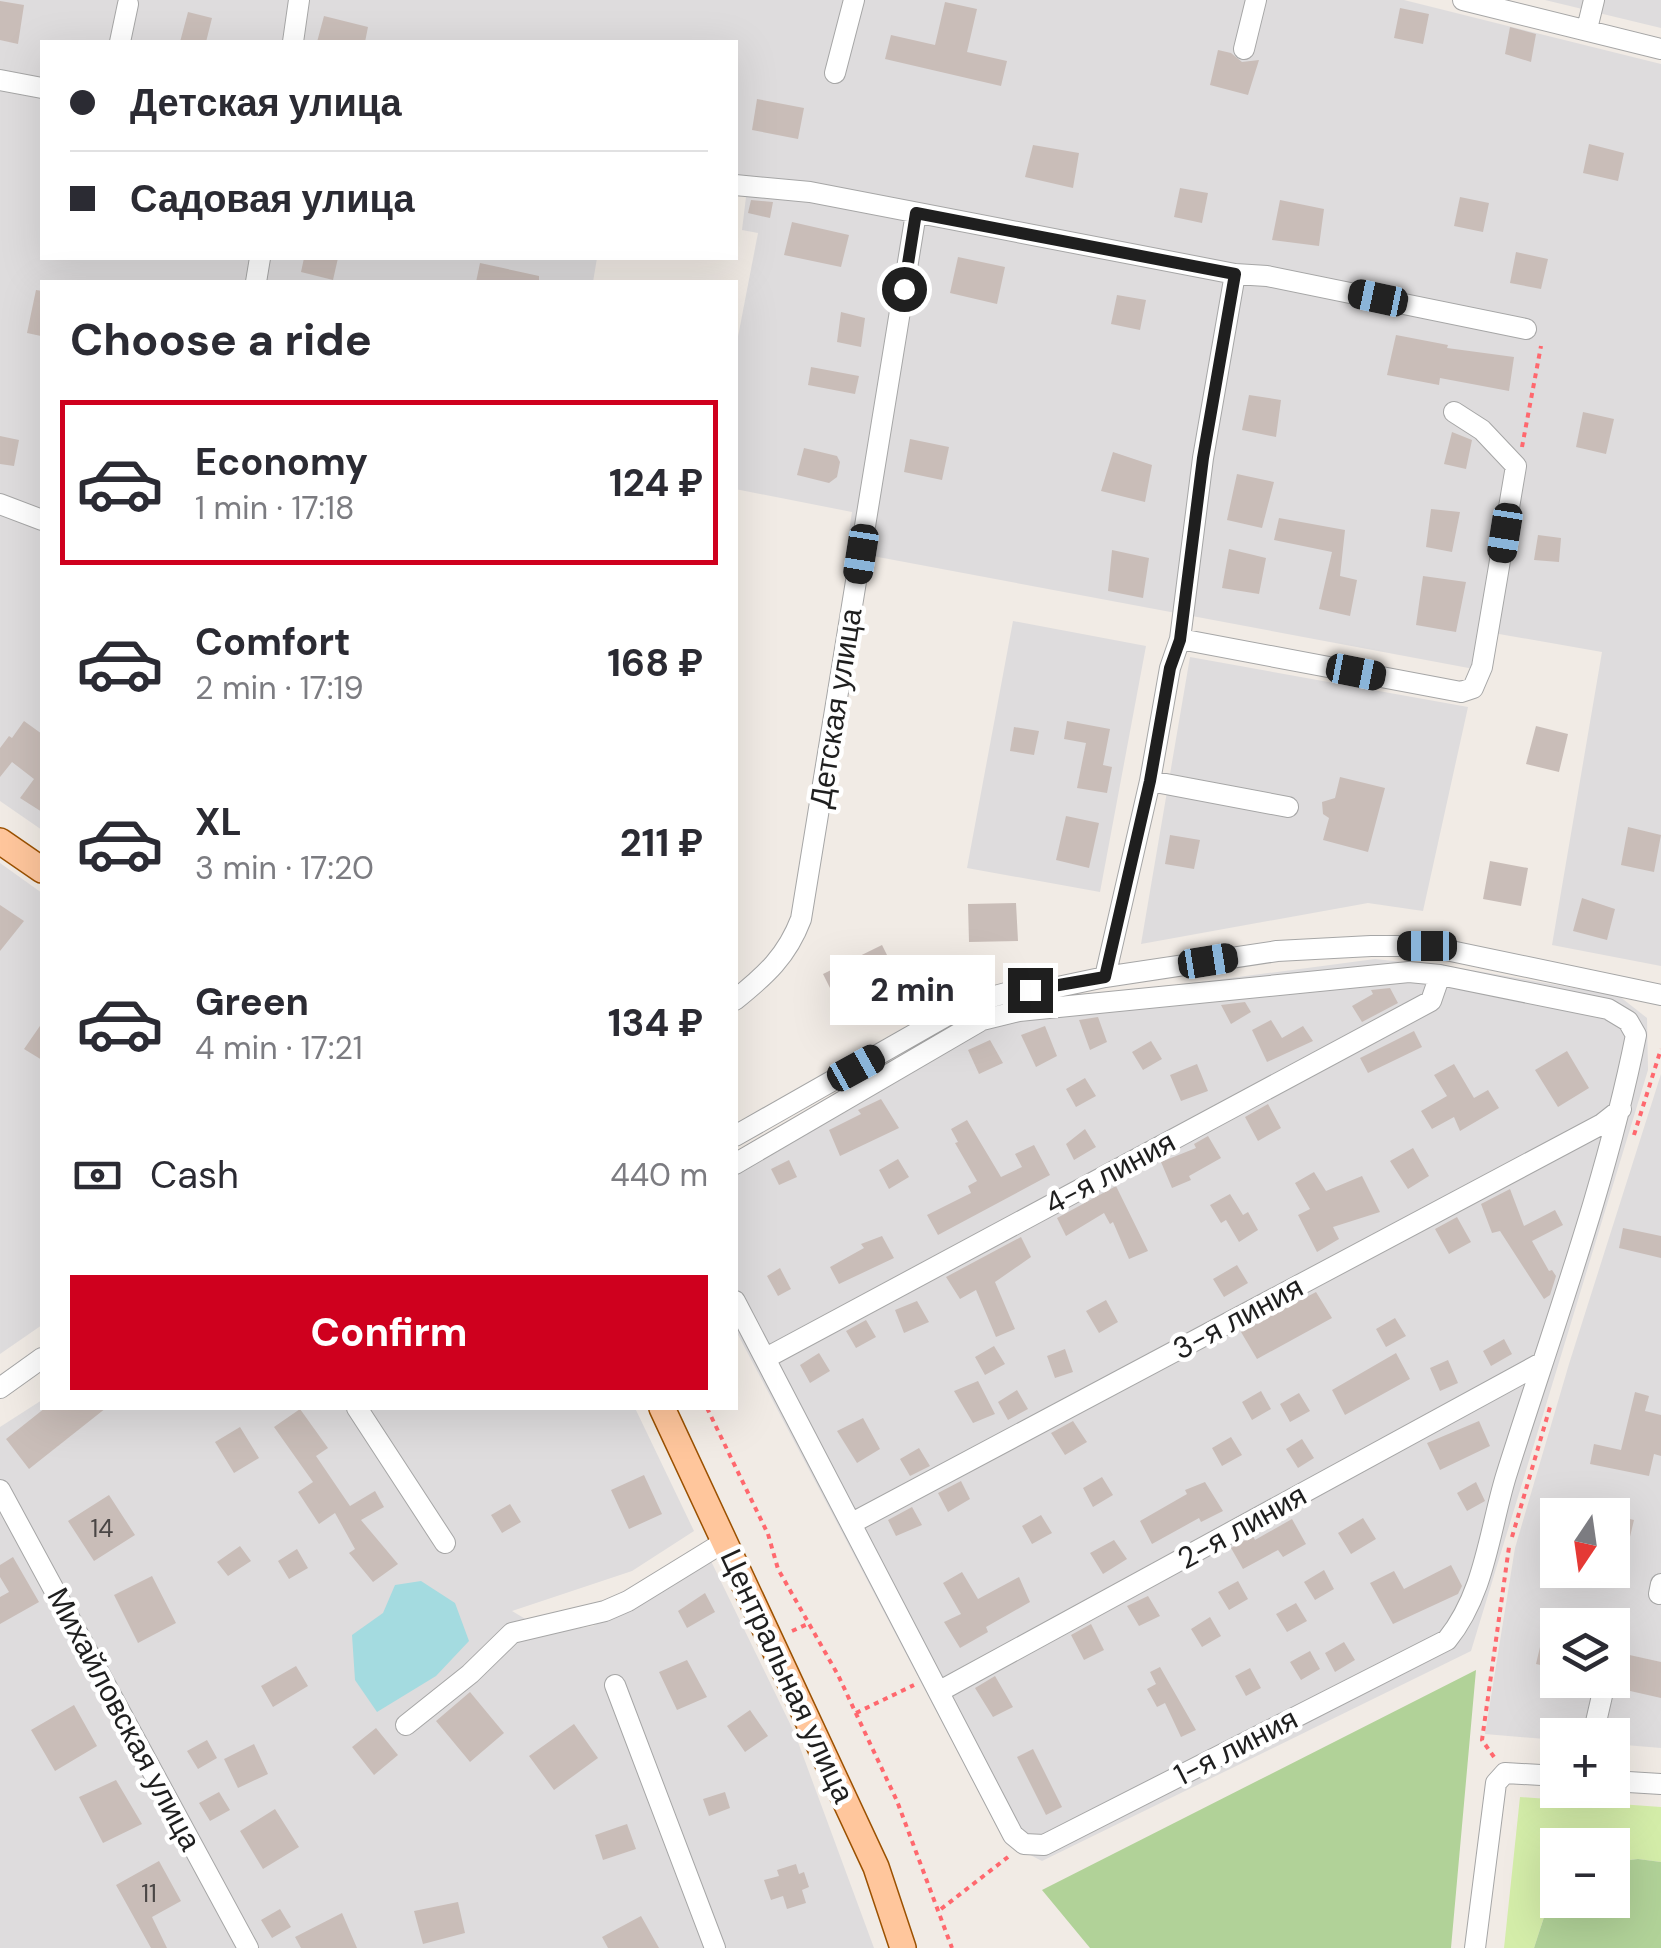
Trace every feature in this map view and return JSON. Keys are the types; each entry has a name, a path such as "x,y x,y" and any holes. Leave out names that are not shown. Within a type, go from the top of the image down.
{"main road":[{"path":"0,841 40,869"},
{"name":"Центральная улица","path":"663,1410 876,1868 903,1948"}],"street":[{"path":"292,40 299,0"},
{"path":"836,73 854,0"},
{"path":"1244,49 1256,0"},
{"path":"1463,0 1661,49"},
{"path":"1587,29 1594,0"},
{"path":"120,40 128,4"},
{"path":"0,80 40,88"},
{"path":"738,186 810,192 1235,274 1267,276 1526,329"},
{"name":"Детская улица","path":"738,998 775,967 790,946 800,918 916,213"},
{"path":"1105,977 1150,781 1170,668 1180,640 1203,458 1235,274"},
{"path":"1180,640 1461,692 1473,688 1482,667 1516,466 1482,430 1454,412"},
{"path":"0,504 40,520"},
{"path":"1150,781 1288,807"},
{"path":"738,1134 969,1004 1006,993 1277,950 1427,946 1661,995"},
{"path":"738,1162 982,1020 1019,1010 1409,972 1608,1009 1628,1021 1636,1035 1622,1109 1543,1362"},
{"name":"4-я линия","path":"766,1358 1431,1000 1440,975"},
{"name":"3-я линия","path":"852,1524 1602,1124 1622,1109"},
{"path":"738,1307 1013,1835 1024,1844"},
{"path":"0,1388 40,1359"},
{"name":"1-я линия","path":"1024,1844 1044,1845 1447,1640 1462,1621 1475,1593 1505,1480 1543,1362"},
{"name":"2-я линия","path":"936,1684 1543,1362"},
{"path":"358,1410 445,1542"},
{"name":"Михайловская улица","path":"0,1490 248,1948"},
{"path":"406,1725 470,1674 512,1632 604,1611 628,1601 724,1542"},
{"path":"615,1685 716,1948"},
{"path":"1475,1948 1496,1783 1505,1773 1540,1775"},
{"path":"1630,1782 1661,1784"}],"path":[{"path":"1516,466 1541,346"},
{"path":"1632,1141 1661,1048"},
{"path":"1505,1773 1482,1740 1510,1547 1552,1400"},
{"path":"708,1410 768,1534 778,1569 824,1647 896,1801 952,1948"},
{"path":"856,1713 936,1684"},
{"path":"939,1911 1024,1844"}],"shaded area":[{"path":"0,0 1404,0 1661,64 1661,966 1552,945 1602,652 1482,631 1474,669 846,551 852,512 738,490 738,336 758,233 742,230 746,197 738,195 738,40 40,40 40,260 597,260 593,280 40,280 40,829 0,801"},
{"path":"1545,0 1661,0 1661,28"},
{"path":"1013,621 1146,646 1100,892 967,868"},
{"path":"1190,657 1468,707 1423,911 1368,903 1141,944"},
{"path":"0,863 40,892 40,1326 0,1354"},
{"path":"1375,959 1460,968 1619,996 1647,1018 1648,1070 1471,1651 1042,1861 1005,1842 738,1335 738,1151 1027,1005"},
{"path":"1661,1074 1661,1748 1630,1745 1630,1718 1540,1718 1540,1739 1485,1734 1515,1548"},
{"path":"40,1401 40,1410 636,1410 694,1531 632,1571 512,1611 549,1633 593,1626 710,1559 795,1734 874,1948 0,1948 0,1427"}],"green space":[{"path":"1476,1670 1451,1948 1090,1948 1042,1890"},
{"path":"1520,1797 1540,1798 1540,1808 1661,1807 1661,1862 1630,1860 1630,1828 1540,1828 1540,1918 1544,1918 1534,1948 1504,1948"},
{"path":"1630,1860 1661,1862 1661,1948 1534,1948 1544,1918 1630,1918"}],"water":[{"path":"421,1581 455,1603 469,1641 436,1676 377,1712 355,1680 352,1635 383,1613 395,1585"}],"building":[{"path":"0,1 24,5 18,44 0,40"},
{"path":"945,2 977,9 967,52 1007,61 1001,86 885,59 891,35 935,45"},
{"path":"1400,8 1429,14 1423,44 1394,38"},
{"path":"188,12 212,18 206,40 181,40"},
{"path":"324,16 368,27 365,40 318,40"},
{"path":"1510,27 1536,34 1531,62 1505,54"},
{"path":"1218,50 1231,53 1242,62 1259,60 1248,95 1210,85"},
{"path":"757,99 804,108 798,139 752,130"},
{"path":"1589,144 1624,153 1618,181 1583,173"},
{"path":"1033,145 1079,153 1073,188 1025,177"},
{"path":"1180,188 1208,193 1202,223 1174,217"},
{"path":"1460,197 1489,203 1483,232 1454,226"},
{"path":"751,200 773,202 770,218 748,213"},
{"path":"1280,200 1324,209 1319,246 1272,240"},
{"path":"792,222 849,235 841,267 784,255"},
{"path":"1516,252 1548,259 1541,289 1510,283"},
{"path":"958,257 1005,267 997,304 950,293"},
{"path":"304,260 338,260 333,280 301,272"},
{"path":"480,263 539,276 539,280 476,280"},
{"path":"36,290 40,291 40,336 27,333"},
{"path":"1117,295 1146,300 1140,330 1111,324"},
{"path":"841,312 865,318 861,347 837,342"},
{"path":"1396,335 1448,345 1447,348 1514,357 1509,391 1440,378 1439,385 1387,375"},
{"path":"811,367 859,376 855,394 808,385"},
{"path":"1249,395 1281,400 1276,437 1242,430"},
{"path":"1583,412 1614,419 1606,454 1576,447"},
{"path":"1452,432 1472,440 1466,469 1444,464"},
{"path":"0,436 19,440 14,466 0,464"},
{"path":"910,439 949,447 942,480 904,472"},
{"path":"804,448 837,456 837,477 829,483 797,475"},
{"path":"1113,452 1152,465 1145,502 1101,491"},
{"path":"1237,474 1274,482 1262,528 1227,520"},
{"path":"1431,509 1460,512 1452,552 1426,547"},
{"path":"1279,518 1345,530 1340,576 1357,580 1350,616 1319,609 1332,552 1274,540"},
{"path":"1538,535 1561,538 1559,562 1534,560"},
{"path":"1229,549 1266,558 1259,594 1222,588"},
{"path":"1112,550 1149,558 1143,598 1108,591"},
{"path":"1423,576 1466,582 1456,632 1416,625"},
{"path":"24,721 40,733 40,811 20,798 34,779 12,762 0,777 0,748 9,736 12,738"},
{"path":"1067,721 1110,729 1103,765 1112,767 1107,793 1077,788 1086,743 1064,739"},
{"path":"1536,726 1568,734 1559,772 1526,764"},
{"path":"1014,727 1039,731 1034,755 1010,751"},
{"path":"1340,777 1385,788 1368,852 1323,840 1329,818 1323,814 1322,802 1335,798"},
{"path":"1066,816 1099,823 1089,868 1056,860"},
{"path":"1628,827 1661,835 1654,872 1621,865"},
{"path":"1170,835 1200,840 1194,869 1165,864"},
{"path":"1490,861 1528,868 1521,906 1483,899"},
{"path":"1582,898 1615,909 1607,940 1573,931"},
{"path":"1016,903 1018,941 969,942 968,904"},
{"path":"0,905 24,921 0,951"},
{"path":"882,945 900,981 841,1010 823,974"},
{"path":"1390,988 1398,1003 1362,1022 1352,1006 1373,994 1371,990"},
{"path":"1245,1002 1251,1012 1231,1024 1221,1005"},
{"path":"1098,1017 1107,1042 1090,1050 1079,1020"},
{"path":"1271,1020 1282,1038 1303,1026 1313,1041 1267,1062 1252,1030"},
{"path":"40,1026 40,1059 24,1049"},
{"path":"1045,1026 1057,1056 1036,1067 1021,1035"},
{"path":"1414,1031 1422,1047 1368,1073 1360,1058"},
{"path":"990,1040 1003,1063 979,1074 968,1050"},
{"path":"1151,1041 1162,1059 1143,1070 1132,1052"},
{"path":"1567,1051 1589,1088 1558,1107 1535,1070"},
{"path":"1197,1064 1208,1091 1181,1101 1170,1075"},
{"path":"1454,1064 1474,1098 1488,1090 1499,1108 1460,1131 1454,1117 1432,1129 1421,1111 1447,1096 1434,1075"},
{"path":"1085,1078 1096,1096 1076,1107 1066,1089"},
{"path":"881,1099 899,1128 840,1156 829,1130"},
{"path":"1268,1104 1281,1128 1258,1141 1245,1117"},
{"path":"967,1120 1001,1177 1022,1167 1015,1154 1034,1145 1050,1175 938,1235 927,1215 971,1193 968,1186 977,1181 951,1129"},
{"path":"1085,1129 1096,1147 1074,1160 1066,1144"},
{"path":"1208,1136 1221,1158 1189,1176 1191,1180 1172,1188 1161,1162 1196,1148 1194,1144"},
{"path":"1413,1148 1429,1176 1408,1189 1390,1161"},
{"path":"898,1159 909,1177 889,1189 879,1170"},
{"path":"789,1160 797,1177 779,1185 771,1169"},
{"path":"1314,1172 1326,1191 1362,1176 1380,1212 1333,1227 1339,1239 1317,1252 1298,1215 1310,1209 1295,1183"},
{"path":"1116,1186 1148,1251 1129,1259 1113,1222 1110,1224 1104,1213 1066,1236 1057,1218"},
{"path":"1510,1189 1524,1226 1555,1210 1563,1225 1532,1241 1556,1276 1550,1295 1544,1299 1500,1231 1492,1233 1481,1204"},
{"path":"1230,1194 1243,1215 1248,1212 1258,1230 1239,1242 1226,1220 1221,1223 1210,1205"},
{"path":"1457,1217 1471,1242 1449,1254 1435,1229"},
{"path":"1623,1228 1661,1236 1661,1258 1619,1248"},
{"path":"882,1236 894,1258 839,1284 830,1267 864,1248 861,1244"},
{"path":"1021,1237 1031,1257 995,1282 1015,1329 996,1337 976,1290 960,1299 946,1277"},
{"path":"1237,1265 1248,1283 1224,1297 1213,1279"},
{"path":"780,1268 791,1289 778,1296 767,1276"},
{"path":"1316,1292 1332,1318 1257,1359 1241,1332"},
{"path":"1106,1300 1118,1322 1099,1333 1086,1311"},
{"path":"917,1301 929,1322 904,1333 895,1310"},
{"path":"1395,1318 1406,1336 1386,1347 1376,1329"},
{"path":"866,1320 876,1337 856,1348 846,1331"},
{"path":"1504,1339 1512,1354 1491,1366 1483,1351"},
{"path":"994,1346 1005,1364 985,1375 975,1357"},
{"path":"1065,1349 1073,1372 1055,1378 1047,1356"},
{"path":"819,1353 830,1371 810,1383 800,1365"},
{"path":"1396,1353 1410,1379 1345,1415 1332,1390"},
{"path":"1448,1360 1458,1383 1440,1391 1430,1368"},
{"path":"978,1381 995,1414 973,1423 954,1391"},
{"path":"1017,1390 1028,1409 1008,1420 998,1402"},
{"path":"1261,1391 1271,1409 1252,1420 1242,1402"},
{"path":"1635,1392 1649,1396 1645,1411 1661,1415 1661,1456 1654,1454 1649,1476 1590,1464 1594,1444 1621,1450"},
{"path":"1299,1393 1310,1411 1290,1422 1280,1404"},
{"path":"42,1410 103,1410 29,1469 6,1439"},
{"path":"301,1410 328,1448 316,1456 350,1506 375,1491 384,1507 361,1520 398,1564 373,1582 349,1553 355,1549 335,1513 319,1524 298,1492 313,1482 274,1427"},
{"path":"863,1418 880,1449 857,1463 837,1431"},
{"path":"1073,1421 1087,1442 1065,1455 1051,1433"},
{"path":"1479,1421 1490,1446 1440,1470 1427,1443"},
{"path":"240,1427 259,1458 234,1473 215,1442"},
{"path":"1231,1437 1242,1455 1222,1466 1212,1448"},
{"path":"1302,1439 1314,1458 1298,1468 1286,1449"},
{"path":"919,1448 930,1466 910,1476 900,1459"},
{"path":"644,1475 662,1514 629,1529 611,1490"},
{"path":"1102,1477 1113,1495 1093,1507 1083,1488"},
{"path":"961,1481 970,1499 948,1512 938,1493"},
{"path":"1205,1482 1223,1511 1201,1522 1199,1518 1152,1544 1140,1521 1187,1494 1185,1490"},
{"path":"1476,1482 1485,1501 1467,1511 1457,1493"},
{"path":"109,1495 135,1535 94,1561 68,1521"},
{"path":"510,1504 521,1522 502,1533 491,1515"},
{"path":"912,1507 922,1525 896,1536 888,1520"},
{"path":"1041,1515 1052,1533 1032,1544 1022,1526"},
{"path":"1363,1518 1376,1539 1351,1554 1338,1533"},
{"path":"1292,1519 1306,1544 1283,1557 1278,1550 1243,1569 1231,1548 1253,1536 1255,1540"},
{"path":"1114,1540 1127,1559 1103,1574 1090,1553"},
{"path":"240,1546 251,1561 228,1576 217,1562"},
{"path":"297,1549 308,1568 289,1579 278,1561"},
{"path":"13,1557 39,1602 0,1624 0,1597 9,1592 0,1577 0,1565"},
{"path":"1451,1565 1462,1586 1458,1594 1393,1624 1370,1583 1394,1571 1404,1589"},
{"path":"1324,1570 1334,1589 1315,1600 1304,1582"},
{"path":"962,1572 978,1599 1019,1577 1030,1602 986,1627 988,1632 960,1648 944,1622 961,1614 943,1583"},
{"path":"152,1576 176,1623 138,1643 114,1595"},
{"path":"1238,1581 1248,1599 1229,1610 1218,1592"},
{"path":"705,1593 715,1612 687,1628 678,1611"},
{"path":"1148,1596 1160,1616 1139,1626 1127,1606"},
{"path":"1296,1603 1307,1621 1287,1632 1276,1614"},
{"path":"1210,1617 1221,1636 1202,1647 1191,1629"},
{"path":"1091,1624 1104,1650 1084,1660 1071,1635"},
{"path":"1344,1642 1355,1660 1335,1672 1325,1653"},
{"path":"1310,1651 1320,1669 1301,1680 1290,1662"},
{"path":"1630,1655 1661,1662 1661,1698 1630,1691"},
{"path":"687,1660 707,1697 677,1710 659,1672"},
{"path":"296,1666 308,1686 273,1707 261,1686"},
{"path":"1160,1667 1196,1730 1181,1737 1165,1703 1157,1707 1147,1689 1156,1684 1150,1672"},
{"path":"1250,1668 1261,1688 1246,1696 1235,1676"},
{"path":"995,1676 1013,1707 993,1717 975,1688"},
{"path":"470,1692 504,1733 470,1762 436,1721"},
{"path":"74,1705 97,1746 55,1771 31,1730"},
{"path":"750,1710 768,1736 745,1752 727,1726"},
{"path":"574,1724 598,1758 554,1790 529,1756"},
{"path":"376,1728 398,1755 374,1775 352,1747"},
{"path":"207,1740 217,1758 198,1769 187,1751"},
{"path":"254,1744 268,1774 238,1788 224,1759"},
{"path":"1033,1749 1062,1807 1046,1815 1017,1757"},
{"path":"116,1780 142,1824 103,1843 79,1797"},
{"path":"219,1792 230,1810 210,1821 199,1803"},
{"path":"725,1792 730,1808 709,1816 703,1799"},
{"path":"275,1809 299,1847 263,1869 240,1831"},
{"path":"627,1824 636,1849 603,1860 595,1835"},
{"path":"159,1861 181,1901 152,1917 167,1948 151,1948 116,1885"},
{"path":"796,1864 799,1874 804,1872 809,1887 802,1890 806,1903 787,1909 783,1896 771,1900 764,1880 779,1876 777,1870"},
{"path":"458,1902 465,1933 423,1944 414,1911"},
{"path":"280,1909 291,1927 272,1938 261,1920"},
{"path":"342,1913 357,1948 301,1948 295,1937"},
{"path":"641,1916 659,1948 608,1948 602,1937"}],"route":[{"path":"904,289 916,213 1235,274 1203,458 1180,640 1170,668 1150,781 1105,977 1030,990"}]}
